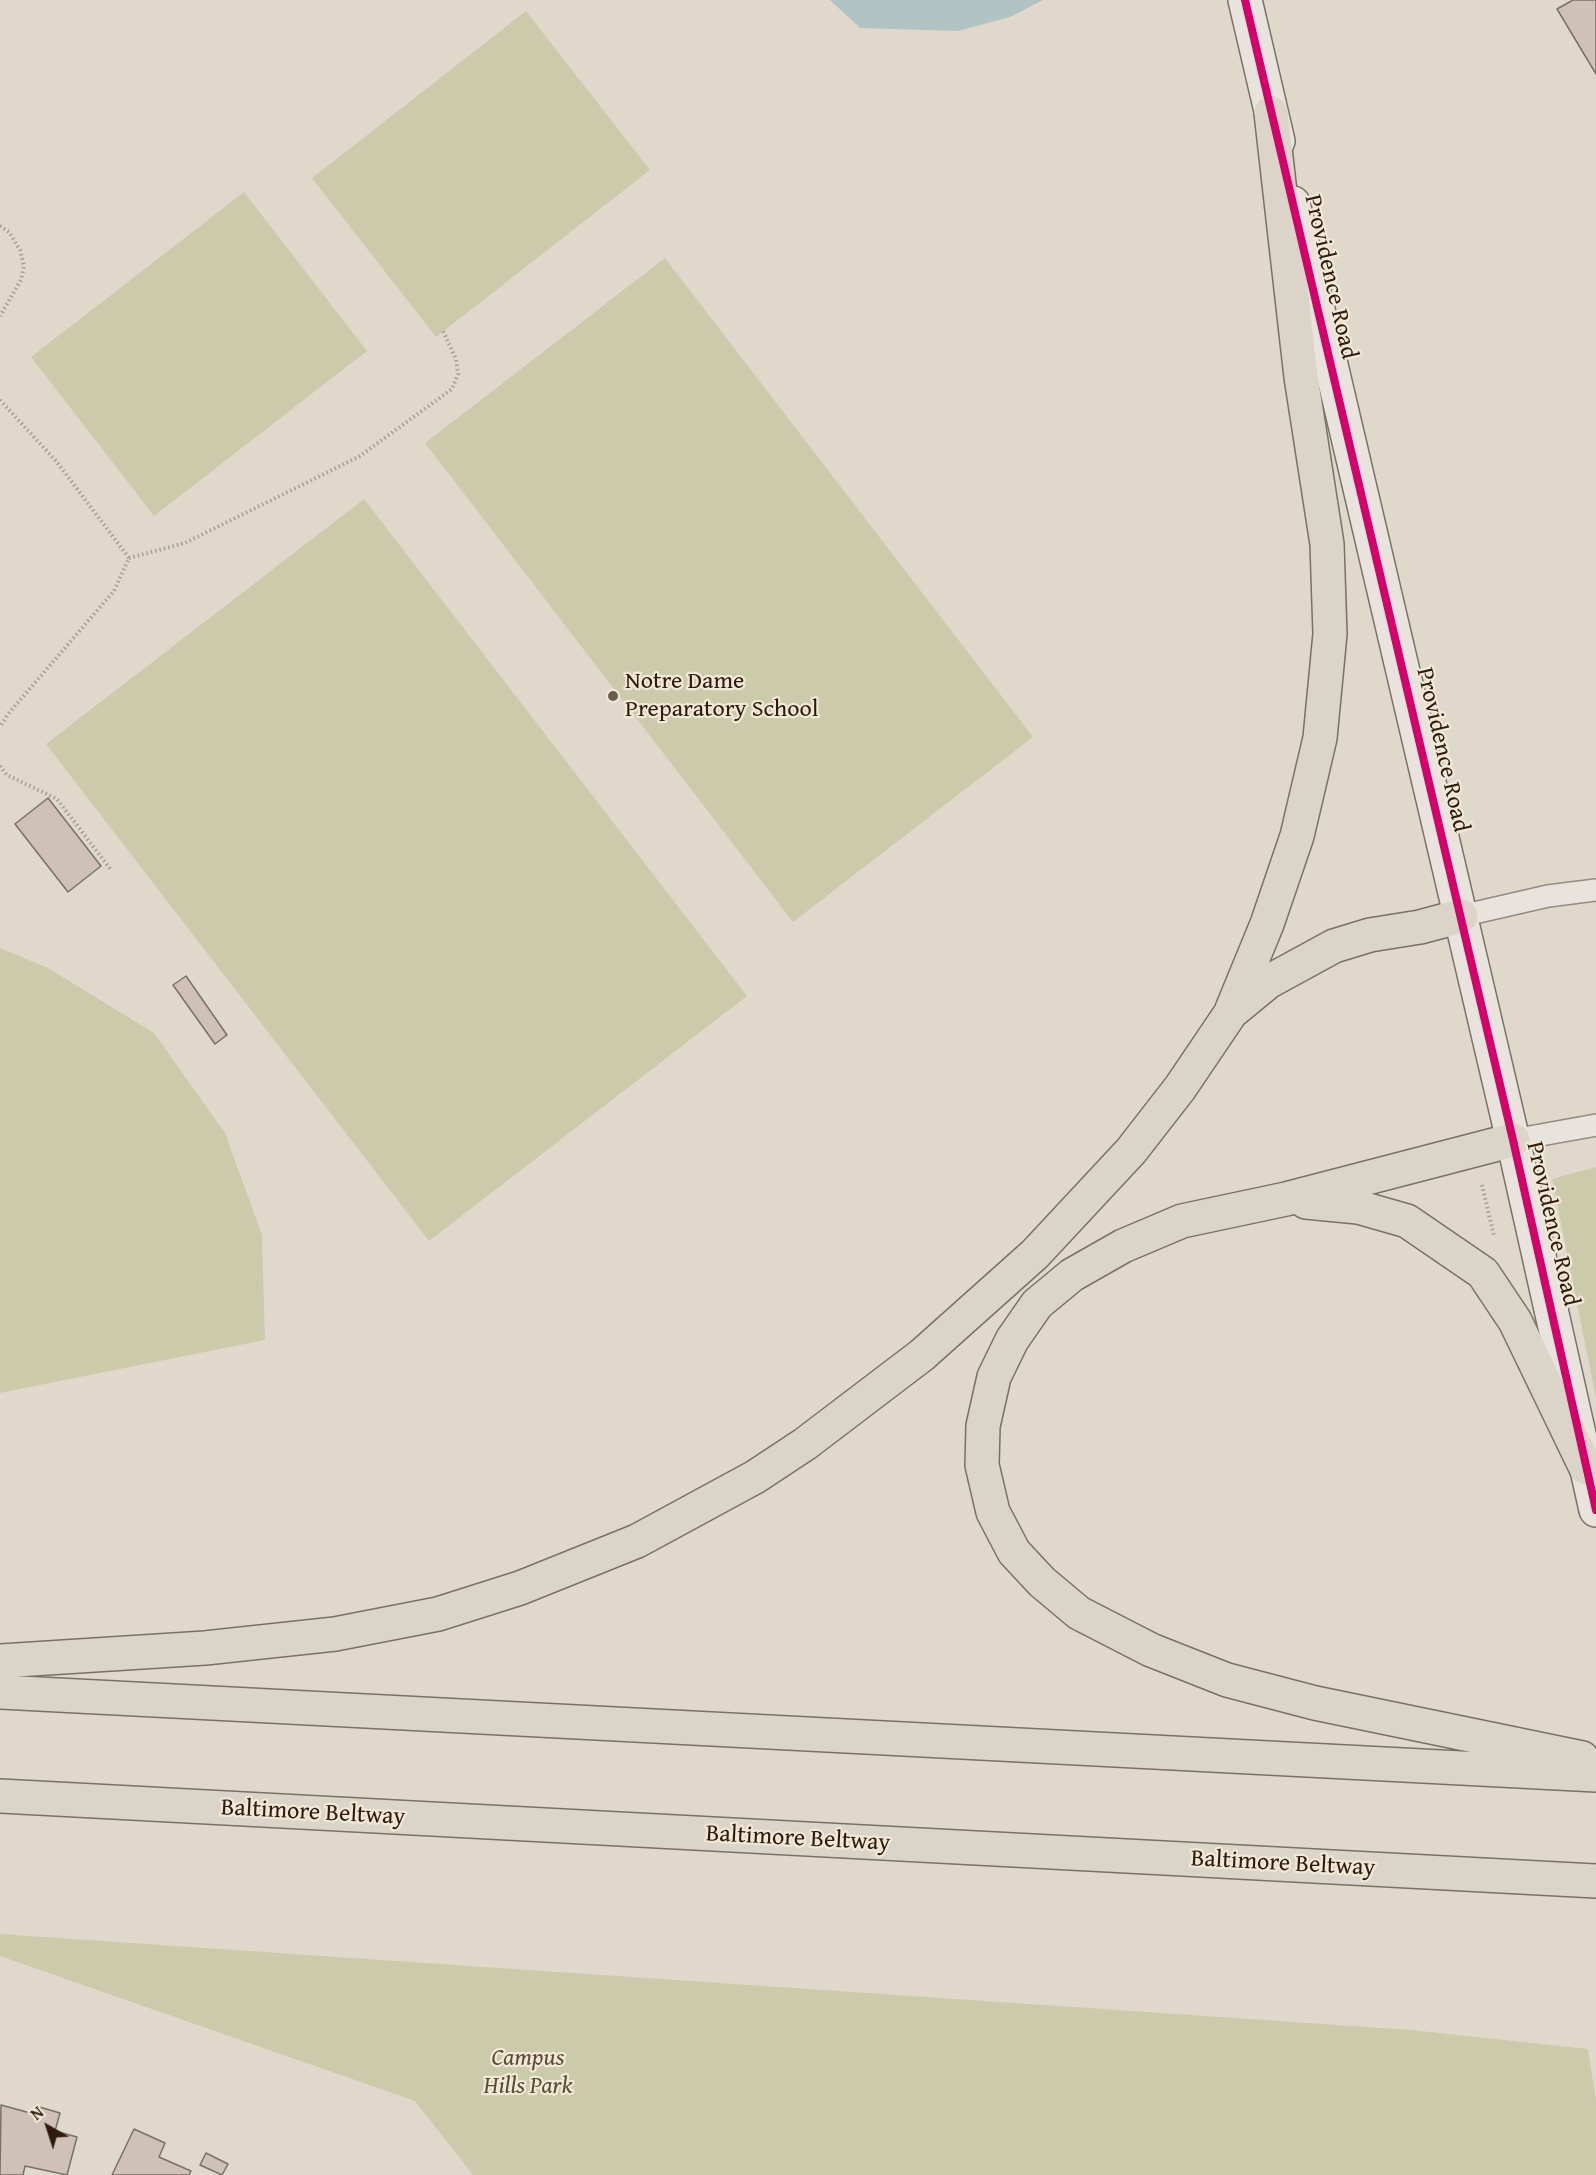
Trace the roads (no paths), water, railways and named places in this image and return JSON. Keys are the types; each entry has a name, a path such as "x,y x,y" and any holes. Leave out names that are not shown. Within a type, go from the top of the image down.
{"highway":[{"path":"0,1661 205,1648 323,1636 438,1614 578,1567 694,1512 805,1444 922,1355 982,1304 1085,1203 1131,1151 1180,1088 1230,1014 1267,924 1297,836 1320,738 1330,634 1327,544 1301,377 1271,113"},
{"path":"1230,1014 1268,982 1334,946 1370,935 1420,927 1461,916"},
{"path":"1513,1140 1286,1199 1182,1221 1124,1246 1072,1275 1037,1304 1012,1340 994,1377 983,1426 982,1465 993,1512 1014,1552 1042,1582 1079,1613 1151,1650 1227,1680 1326,1706 1596,1760"},
{"path":"1286,1199 1358,1207 1407,1221 1483,1273 1515,1321 1586,1468"},
{"path":"0,1692 1596,1775"},
{"name":"Baltimore Beltway","path":"0,1796 1596,1881"}],"street":[{"name":"Providence Road","path":"1245,0 1461,916 1596,1510"}],"lane":[{"path":"1461,916 1548,896 1596,890"},
{"path":"1513,1140 1596,1125"}],"place":[{"name":"Notre Dame Preparatory School","path":"613,696"}],"park label":[{"name":"Campus Hills Park","path":"528,2073"}]}
